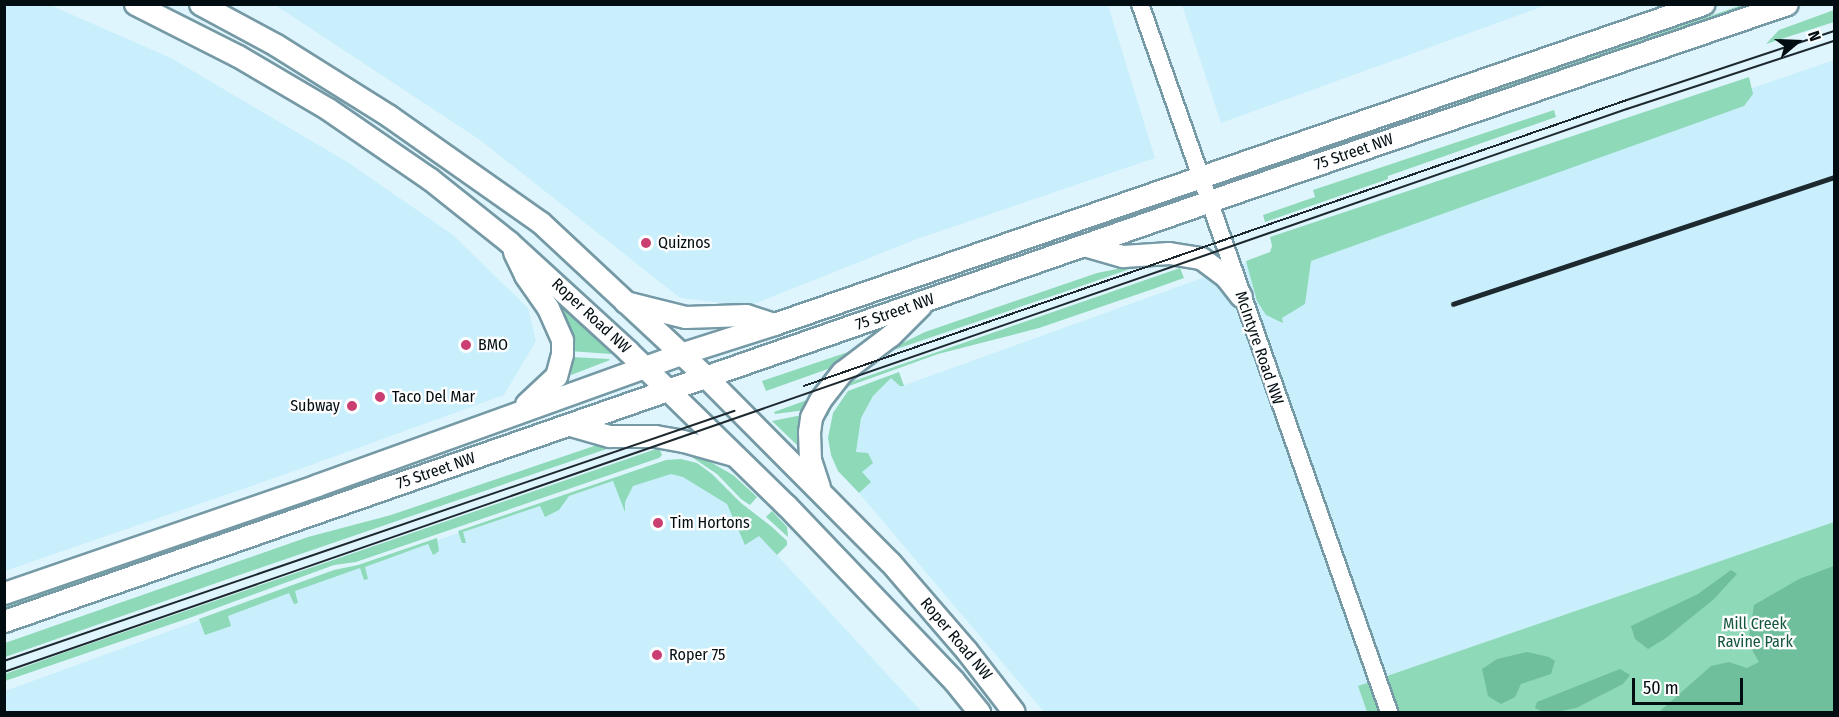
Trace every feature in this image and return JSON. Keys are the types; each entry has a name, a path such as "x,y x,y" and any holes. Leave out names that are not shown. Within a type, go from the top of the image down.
{"main road":[{"name":"Roper Road NW","path":"135,4 238,57 328,109 430,179 508,242 669,389 738,457 860,580 954,681 979,712"},
{"name":"Roper Road NW","path":"200,4 320,72 471,172 540,222 705,376 890,562 966,650 1014,712"},
{"name":"75 Street NW","path":"4,593 680,354 774,324 1703,4"},
{"name":"75 Street NW","path":"4,621 705,376 1787,4"},
{"path":"508,242 525,275 554,320 562,340 558,371 551,384 512,415"},
{"path":"1087,246 1123,256 1169,253 1201,258 1222,272 1241,296"},
{"path":"623,301 685,317 746,315 774,324"},
{"path":"820,490 810,460 809,432 811,417 820,400 842,372 891,335 926,301"},
{"path":"570,425 609,436 655,436 683,441 738,457"}],"street":[{"name":"McIntyre Road NW","path":"1140,4 1389,712"},
{"name":"McIntyre Road NW","path":"1381,690 1395,712"}],"shaded area":[{"path":"1182,4 1547,5 1221,123"},
{"path":"4,5 50,5 171,58 349,163 453,235 528,308 536,341 504,395 289,473 5,571"},
{"path":"275,5 1108,5 1155,158 917,239 749,306 680,298 480,140"},
{"path":"1834,60 1834,522 1358,686 1367,712 1044,712 859,493 870,482 862,472 856,452 861,418 873,396 891,377 902,386 1216,273"},
{"path":"671,470 728,502 922,712 5,712 5,691 200,620 625,477"}],"green space":[{"path":"1742,5 1763,5 1394,129 1462,101"},
{"path":"1834,10 1834,22 1766,44 1779,30"},
{"path":"1749,77 1753,94 1744,106 1311,261 1305,304 1282,318 1283,323 1266,315 1257,301 1246,261 1270,252 1272,246 1270,237"},
{"path":"1554,110 1556,117 1265,222 1263,215 1315,197 1313,190"},
{"path":"1009,257 1010,259 963,279 889,303"},
{"path":"1147,263 876,356 925,332 1097,273"},
{"path":"1180,268 1184,278 1039,328 938,354 849,386 834,402 828,416 824,415 842,385"},
{"path":"549,292 611,353 611,354 569,351"},
{"path":"857,349 839,365 766,391 762,381"},
{"path":"571,357 609,359 610,360 571,375"},
{"path":"899,372 904,386 900,386 891,378 873,396 861,418 856,452 868,453 873,463 862,472 871,482 859,493 838,471 831,455 828,438 833,413 848,391"},
{"path":"807,400 806,410 775,414 774,412"},
{"path":"802,415 800,445 798,446 772,421"},
{"path":"627,442 5,657 5,643 308,537 391,515 597,445"},
{"path":"659,448 662,455 659,458 356,562 334,565 192,617 5,681 5,674 66,652"},
{"path":"693,452 733,475 757,497 750,505 741,499 717,474 693,458 690,455"},
{"path":"681,459 697,463 712,474 741,503 787,541 787,545 777,555 759,536 745,545 727,504 683,477 671,474 633,486 625,502 625,512 613,481 569,496 559,510 545,517 540,506 463,532 466,543 462,543 458,531 666,460"},
{"path":"373,476 319,501 5,612 5,605"},
{"path":"772,511 787,527 788,537 766,517"},
{"name":"Mill Creek Ravine Park","path":"1834,522 1834,712 1367,712 1358,686"},
{"path":"437,538 439,551 433,555 428,544 365,567 368,579 364,580 360,568 295,591 298,603 294,604 289,593 228,616 231,626 205,635 199,619 334,570 358,565"},
{"path":"1834,566 1834,712 1659,712 1711,666 1729,662 1747,668 1759,662 1748,643 1754,605 1799,579"},
{"path":"1731,570 1737,574 1714,599 1666,638 1648,649 1635,639 1631,626 1698,594"},
{"path":"1527,652 1549,657 1555,661 1551,674 1521,684 1515,697 1501,704 1488,696 1482,669 1497,659"},
{"path":"1620,669 1630,675 1623,684 1576,708 1543,712 1535,708 1537,702"}],"tram line":[{"path":"804,386 1627,100 1834,31"},
{"path":"4,672 1627,109 1834,41"},
{"path":"4,661 734,411"}],"railway":[{"path":"1453,304 1834,177"}],"place":[{"name":"Quiznos","path":"646,243"},
{"name":"BMO","path":"466,345"},
{"name":"Taco Del Mar","path":"380,397"},
{"name":"Subway","path":"352,406"},
{"name":"Tim Hortons","path":"658,523"},
{"name":"Roper 75","path":"657,655"}]}
